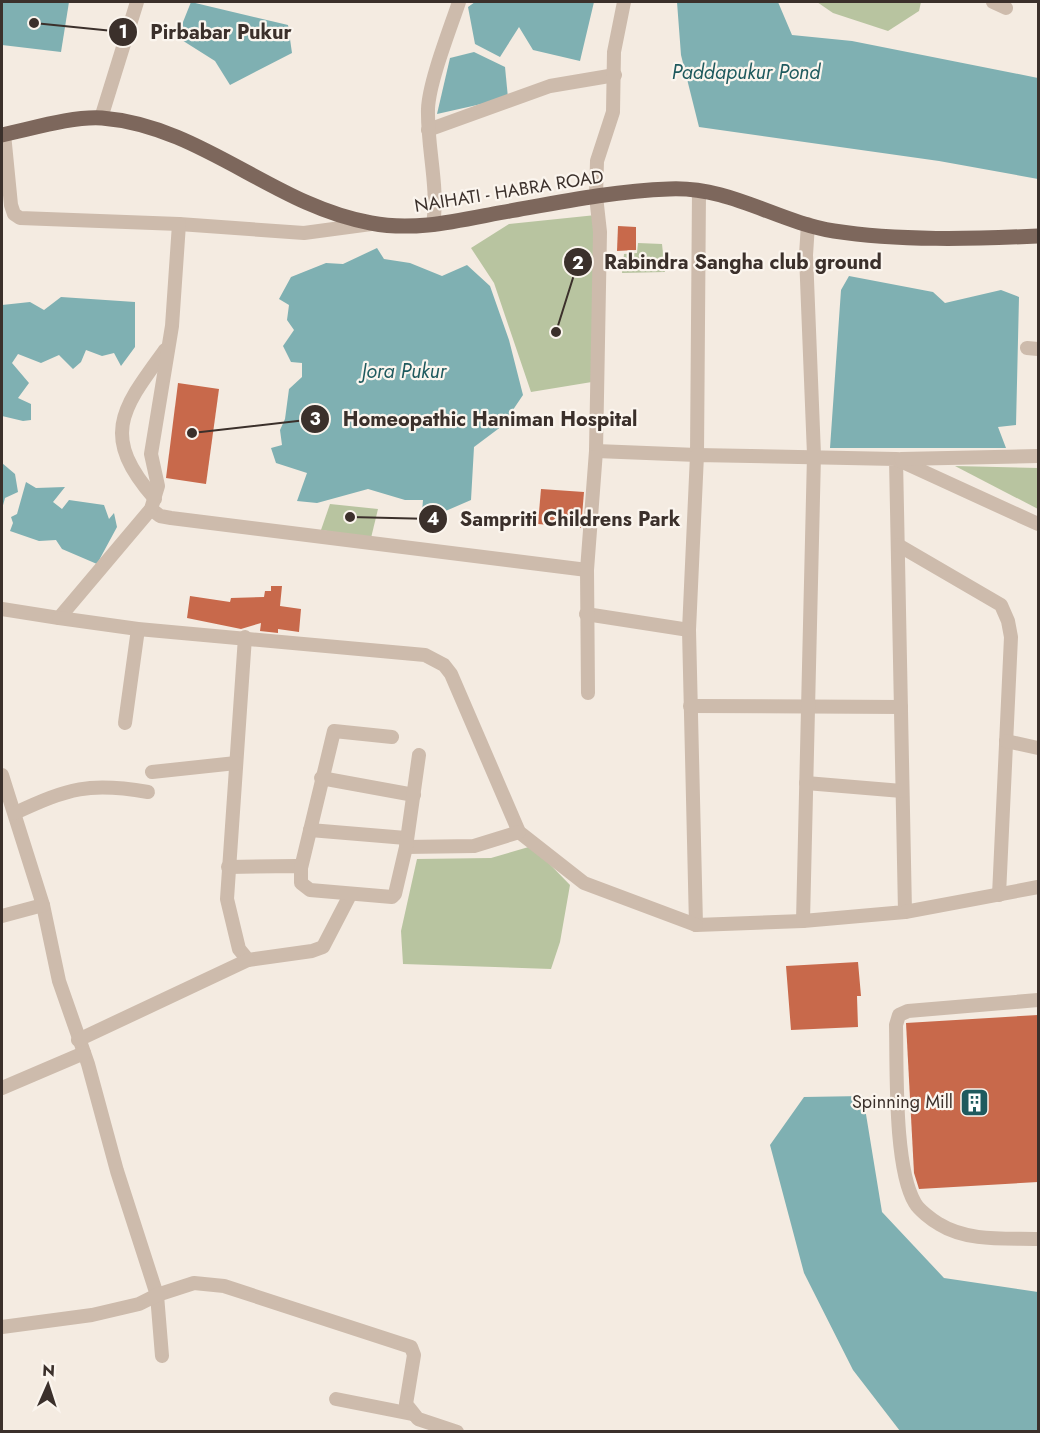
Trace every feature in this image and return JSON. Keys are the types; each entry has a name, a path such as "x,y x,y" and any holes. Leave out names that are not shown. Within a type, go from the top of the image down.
{"main road":[{"name":"NAIHATI - HABRA ROAD","path":"3,134 101,118 173,134 303,200 341,216 371,224 402,227 433,225 596,196 670,188 736,198 834,231 909,236 1038,236"}],"street":[{"path":"101,118 137,2"},
{"path":"433,225 437,202 428,130 428,106 459,2"},
{"path":"588,693 587,570 596,451 600,232 596,196 597,161 613,112 615,52 624,2"},
{"path":"993,2 1006,8"},
{"path":"428,130 550,86 615,75"},
{"path":"3,134 8,215 20,218 179,224 304,233 371,224"},
{"path":"696,925 689,630 697,455 699,191"},
{"path":"60,618 153,504 158,486 151,454 172,326 179,224"},
{"path":"803,921 814,455 806,255 808,224"},
{"path":"167,347 137,388 120,428 125,457 160,516 587,570"},
{"path":"596,451 697,455 814,455 896,459 1038,456"},
{"path":"896,459 1038,524"},
{"path":"896,459 905,912"},
{"path":"898,545 1001,605 1008,621 1011,637 999,895"},
{"path":"2,609 138,629 401,650 425,654 444,665 452,674 519,832 584,883 696,925 803,921 905,912 1038,887"},
{"path":"586,614 689,630"},
{"path":"125,723 138,629"},
{"path":"245,637 227,899 239,949 248,960"},
{"path":"690,706 901,706"},
{"path":"392,737 334,731 301,868 304,888 350,895 392,897 395,894 406,843 419,755"},
{"path":"1006,741 1038,748"},
{"path":"152,772 236,763"},
{"path":"2,775 43,905 60,981 157,1295 162,1356"},
{"path":"321,778 414,795"},
{"path":"806,783 902,791"},
{"path":"15,813 57,793 83,787 110,786 148,792"},
{"path":"310,830 406,843 474,846 519,832"},
{"path":"228,867 301,868"},
{"path":"78,1040 248,960 312,951 323,947 350,895"},
{"path":"2,916 43,905"},
{"path":"1038,1000 908,1011 899,1015 896,1025 898,1111 904,1173 915,1204 939,1225 972,1236 1038,1239"},
{"path":"2,1088 84,1053"},
{"path":"2,1327 92,1315 139,1304 157,1295 194,1284 224,1286 411,1347 414,1354 406,1404 412,1414"},
{"path":"336,1399 412,1414 457,1431"}],"green space":[{"path":"817,2 921,2 919,11 888,31 833,13"},
{"path":"596,215 604,380 531,392 494,283 471,248 509,224"},
{"path":"638,243 662,244 665,272 622,273 624,254 637,253"},
{"path":"955,466 1038,468 1038,509"},
{"path":"330,504 378,509 371,538 321,530"},
{"path":"532,846 570,885 560,942 551,969 403,964 401,931 417,859 491,858"}],"water":[{"path":"2,2 69,2 61,52 2,45"},
{"path":"191,2 288,25 292,53 230,85 215,61 177,37"},
{"path":"475,2 594,2 580,61 533,50 519,27 500,57 475,44 468,7"},
{"name":"Paddapukur Pond","path":"677,2 778,2 792,35 852,41 1038,78 1038,179 939,161 699,127 681,55"},
{"path":"474,52 505,67 508,98 437,114 450,58"},
{"name":"Jora Pukur","path":"377,248 384,259 410,263 442,276 467,265 490,286 509,340 523,395 502,426 474,447 471,500 441,513 422,512 423,500 405,500 368,489 317,503 297,501 307,473 276,463 271,448 282,445 280,430 285,419 289,389 302,377 302,363 291,362 283,346 294,330 287,320 289,305 279,299 291,277 326,263 343,264"},
{"path":"849,276 933,292 945,303 1001,290 1019,297 1016,425 998,427 1006,448 830,448 841,290"},
{"path":"61,297 135,302 135,347 121,366 114,353 102,356 86,350 81,362 73,369 59,355 41,363 18,354 12,363 29,383 18,398 31,404 31,420 23,421 2,416 2,305 30,302 44,310"},
{"path":"2,463 15,474 18,492 5,498 2,509"},
{"path":"26,482 36,488 65,487 53,502 62,509 69,500 104,505 109,519 114,513 117,527 97,564 62,549 56,540 39,541 10,531 13,523 11,517 17,514"},
{"path":"863,1096 882,1212 944,1278 1038,1292 1038,1431 900,1431 853,1370 804,1273 770,1145 804,1097"}],"building":[{"path":"618,226 636,227 636,250 617,251"},
{"path":"178,383 219,389 206,484 166,478"},
{"path":"541,489 584,492 581,528 538,524"},
{"path":"271,586 282,586 280,606 301,609 299,632 278,629 278,633 260,631 261,623 241,629 187,618 190,596 230,602 231,598 264,597 265,591 271,591"},
{"path":"858,962 861,996 857,996 858,1027 791,1030 786,966"},
{"name":"Spinning Mill","path":"1038,1015 1038,1182 919,1189 914,1173 906,1023"}],"place":[{"name":"Pirbabar Pukur","path":"34,23"},
{"name":"Rabindra Sangha club ground","path":"556,332"},
{"name":"Homeopathic Haniman Hospital","path":"192,433"},
{"name":"Sampriti Childrens Park","path":"350,517"},
{"name":"Spinning Mill","path":"974,1102"}]}
